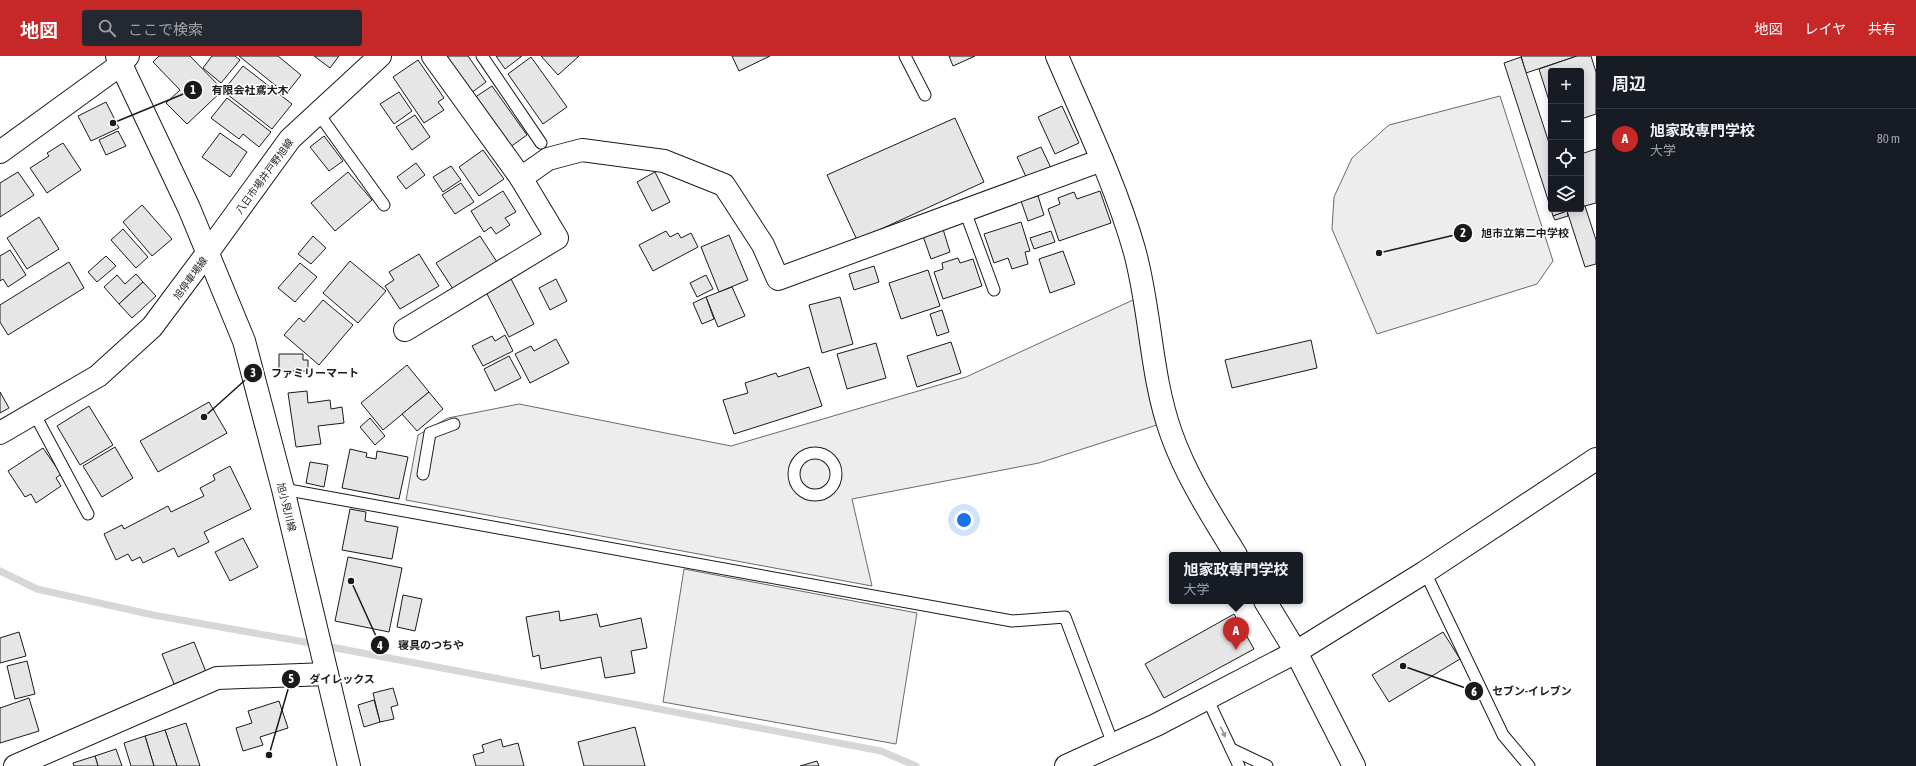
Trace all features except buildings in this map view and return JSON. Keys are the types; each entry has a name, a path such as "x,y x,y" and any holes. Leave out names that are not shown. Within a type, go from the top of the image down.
{"street":[{"name":"八日市場井戸野旭線","path":"208,252 290,139 380,56"},
{"path":"404,330 557,238 521,178 433,56"},
{"path":"1057,56 1102,160 1134,249 1146,304 1160,391 1171,433 1190,476 1234,552"},
{"path":"0,152 122,59"},
{"name":"旭停車場線","path":"0,433 98,376 152,327 208,252 122,59"},
{"path":"521,178 548,159 582,150 664,162 724,185 763,245 778,279 1102,160"},
{"name":"旭小見川線","path":"208,252 244,341 283,489 349,766"},
{"path":"1066,766 1090,761 1113,744 1296,652 1425,572 1596,460"},
{"path":"1267,604 1296,652 1354,766"},
{"path":"15,766 217,678 327,674"}],"lane":[{"path":"482,56 541,143"},
{"path":"905,56 925,95"},
{"path":"318,113 384,205"},
{"path":"964,211 994,290"},
{"path":"34,413 88,514"},
{"path":"423,474 430,433 454,424"},
{"path":"283,489 1012,621 1065,617 1113,744"},
{"path":"1425,572 1503,735 1529,766"},
{"path":"1207,698 1239,766"},
{"path":"1231,749 1267,766"}],"shaded area":[{"path":"1500,96 1553,261 1537,284 1377,334 1332,229 1334,197 1352,158 1389,125"},
{"path":"1133,300 1152,394 1160,424 1039,463 852,499 872,586 406,500 418,435 448,418 519,404 731,446 966,377"},
{"path":"684,569 917,613 896,744 663,702"}],"waterway":[{"path":"0,571 37,589 153,615 299,641 881,751 916,766"}],"place":[{"name":"有限会社鳶大木","path":"113,123"},
{"name":"旭市立第二中学校","path":"1379,253"},
{"name":"ファミリーマート","path":"204,417"},
{"name":"寝具のつちや","path":"351,581"},
{"name":"旭家政専門学校","path":"1236,650"},
{"name":"セブン-イレブン","path":"1403,666"},
{"name":"ダイレックス","path":"269,755"}]}
